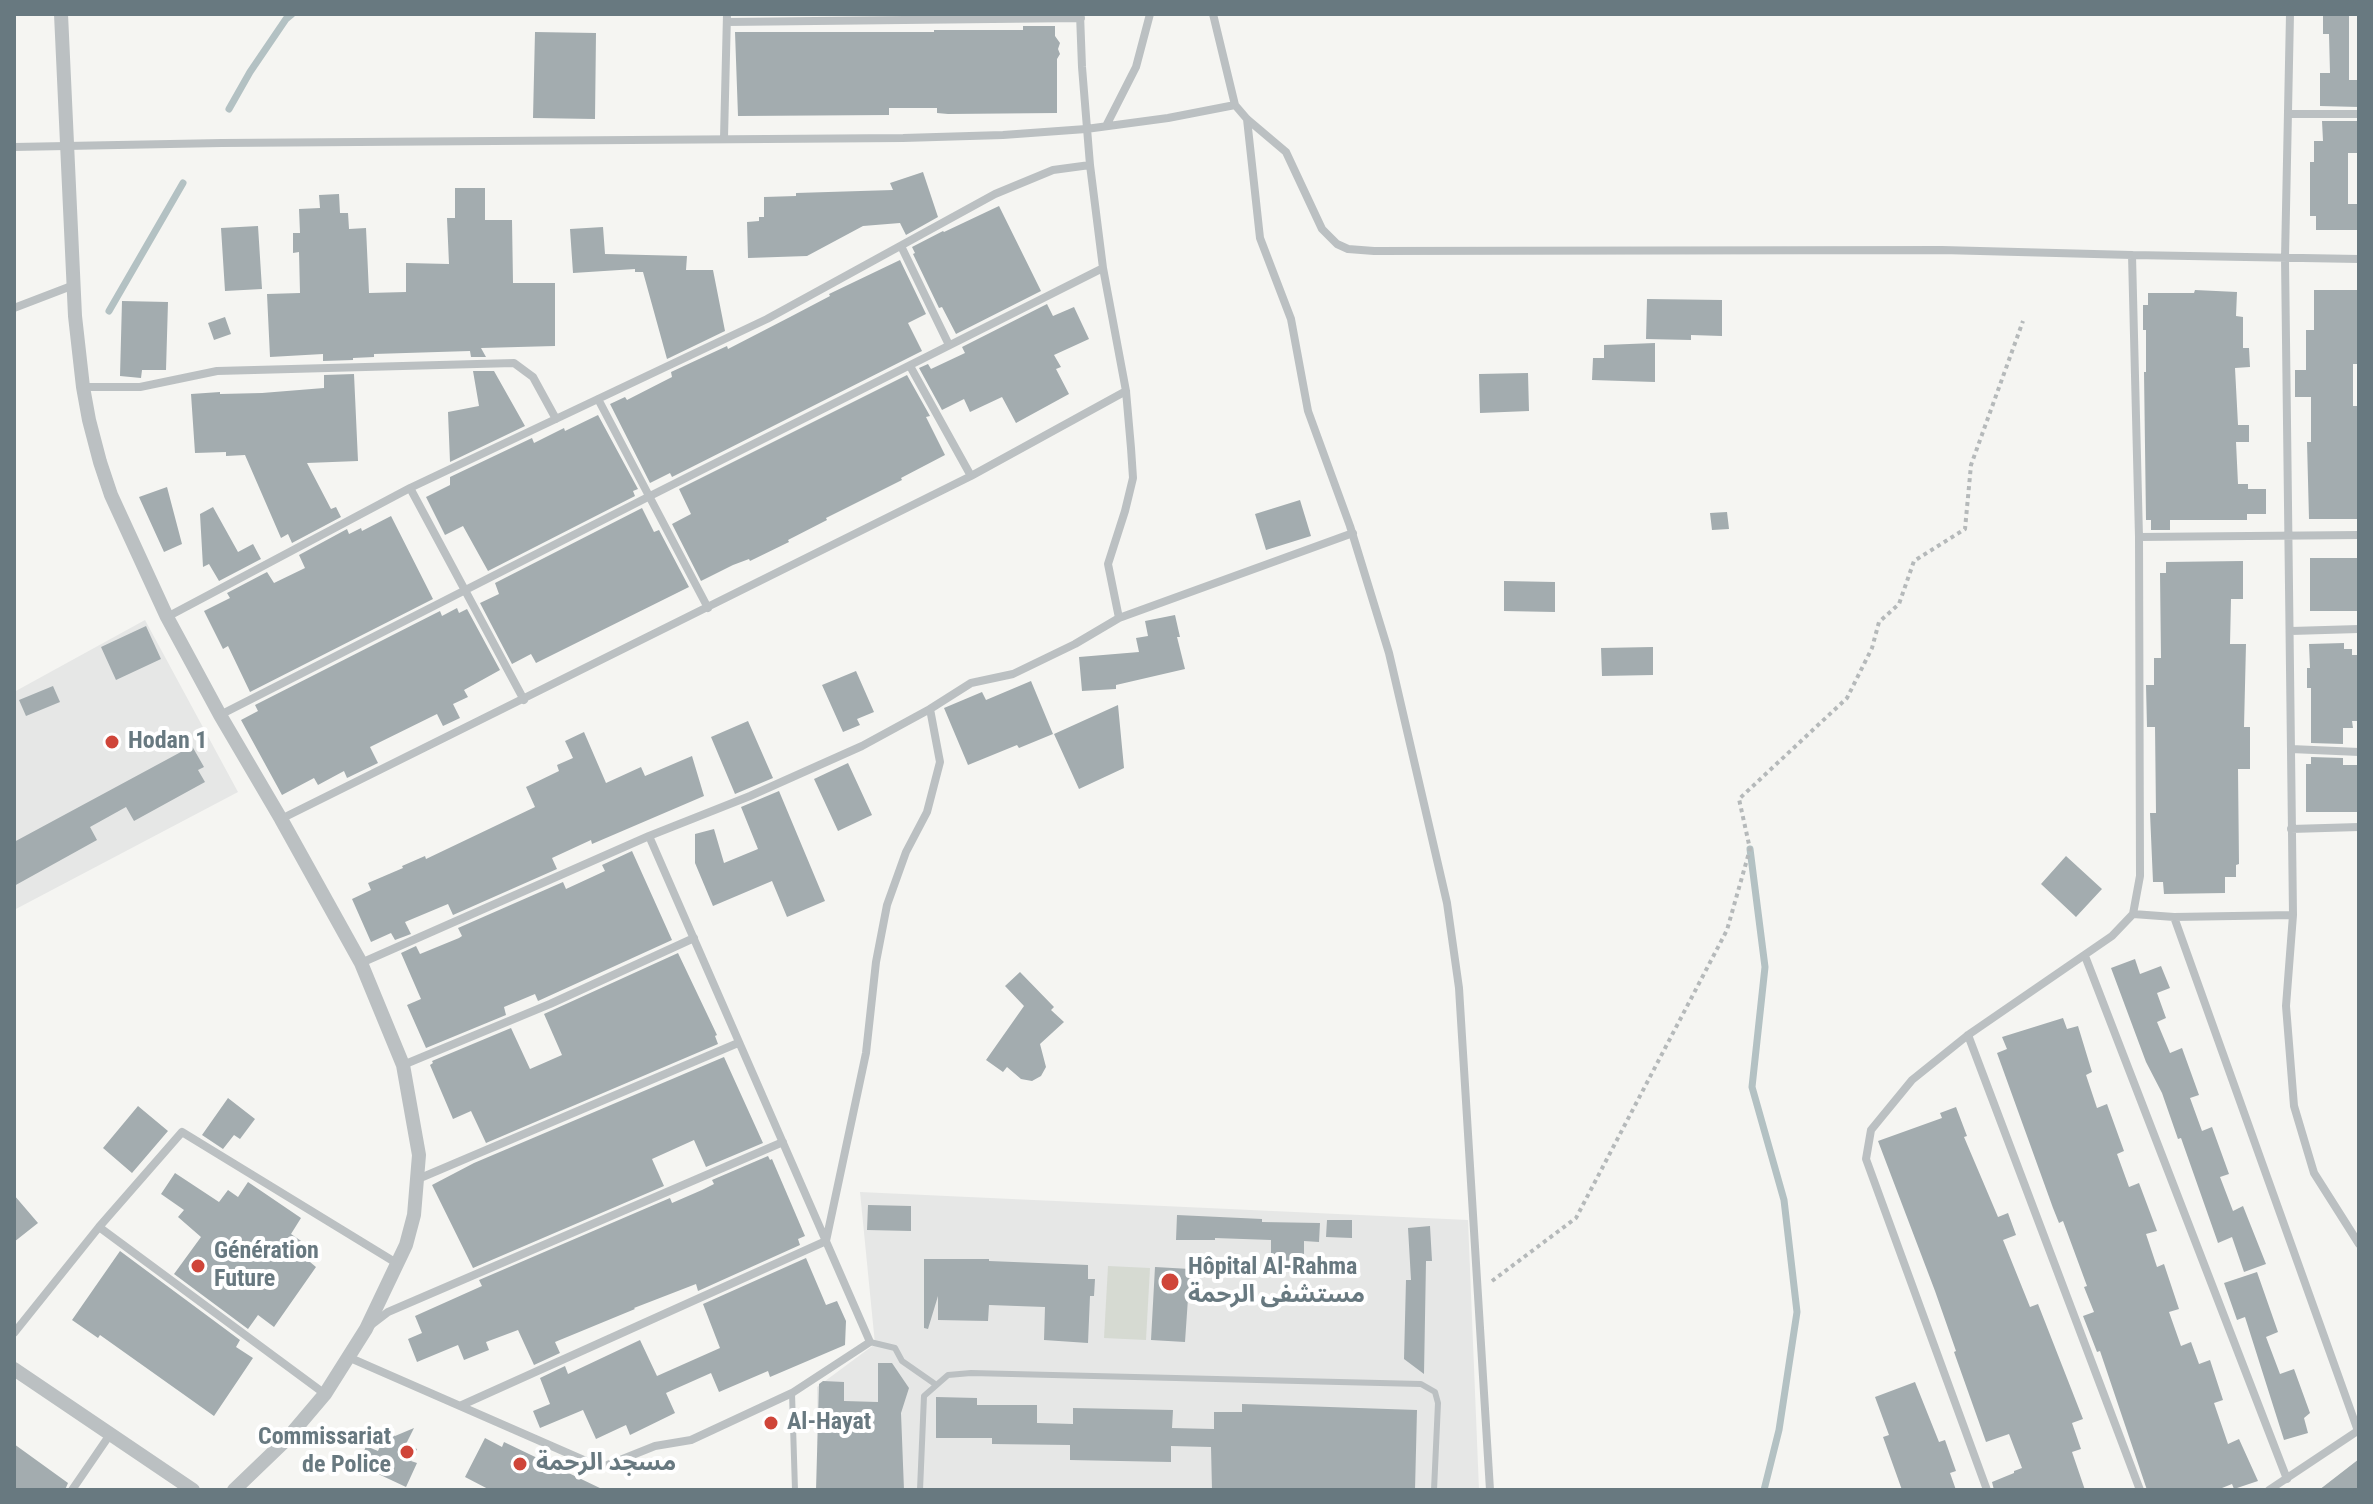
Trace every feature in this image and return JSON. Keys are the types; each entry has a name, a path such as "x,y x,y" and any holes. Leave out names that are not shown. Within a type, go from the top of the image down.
{"street":[{"path":"61,14 65,145 83,387 89,420 111,495 167,617 361,963 403,1065 419,1155 414,1215 406,1245 366,1329 325,1394 286,1440 234,1490"},
{"path":"1106,126 1136,67 1150,14"},
{"path":"1213,14 1235,105 1286,152 1322,229 1337,244 1348,249 1942,250 2359,259"},
{"path":"2290,14 2285,258 2293,915 2286,1006 2294,1106 2314,1173 2359,1244"},
{"path":"724,138 727,18 1081,16 1090,165 1103,268 1126,391 1133,478 1108,564 1119,618"},
{"path":"14,147 1003,135 1086,129 1235,105"},
{"path":"2288,114 2359,114"},
{"path":"1247,119 1260,238 1291,319 1308,411 1353,533 1389,653 1447,903 1459,988 1490,1490"},
{"path":"167,617 410,488 767,319 995,194 1053,170 1090,165"},
{"path":"901,246 949,345"},
{"path":"1987,1490 1866,1159 1871,1130 1912,1080 1968,1035 2112,936 2133,914 2140,876 2139,537 2132,255"},
{"path":"220,715 1103,268"},
{"path":"15,307 74,285"},
{"path":"83,387 140,387 217,371 514,363 533,377 556,419"},
{"path":"910,366 971,476"},
{"path":"281,819 971,476 1126,391"},
{"path":"598,399 708,608"},
{"path":"410,488 524,700"},
{"path":"361,963 862,746 971,683 1013,674 1075,644 1119,618 1353,533"},
{"path":"2139,537 2359,535"},
{"path":"2291,631 2359,629"},
{"path":"826,1241 866,1053 876,962 887,905 906,852 927,812 940,762 930,709"},
{"path":"2291,749 2359,752"},
{"path":"2291,829 2359,827"},
{"path":"348,1357 595,1465 605,1466 655,1446 691,1440 792,1393 870,1342 649,836"},
{"path":"2133,914 2174,917 2293,915"},
{"path":"2174,917 2358,1431 2269,1490"},
{"path":"403,1065 550,1004 694,938"},
{"path":"2085,956 2287,1479"},
{"path":"1968,1035 2140,1490"},
{"path":"418,1179 738,1043"},
{"path":"14,1333 99,1227 182,1132 398,1264"},
{"path":"366,1329 388,1312 783,1142"},
{"path":"99,1227 325,1394"},
{"path":"462,1405 826,1241"},
{"path":"14,1369 193,1490"},
{"path":"72,1490 111,1433"}],"lane":[{"path":"870,1342 895,1348 902,1361 935,1384"},
{"path":"920,1490 924,1396 948,1375 971,1373 1421,1384 1435,1392 1438,1403 1434,1490"},
{"path":"792,1393 795,1490"}],"path":[{"path":"1477,1292 1576,1218 1727,930 1750,849 1739,799 1847,698 1872,648 1879,622 1899,604 1914,561 1965,529 1971,465 2023,321"}],"shaded area":[{"name":"Hodan 1","path":"145,620 238,792 14,910 14,692"},
{"name":"Hôpital Al-Rahma مستشفى الرحمة","path":"860,1192 1468,1220 1479,1490 818,1490 817,1387 875,1344"},
{"path":"1108,1266 1150,1268 1146,1340 1104,1338"}],"building":[{"path":"2323,14 2349,14 2349,80 2359,80 2359,107 2320,106 2320,73 2330,73 2329,34 2323,34"},
{"path":"1023,26 1055,26 1055,36 1060,43 1057,113 948,114 937,113 937,108 889,108 889,115 738,116 735,32 934,32 1023,30"},
{"path":"535,32 596,33 595,119 533,118"},
{"path":"2322,121 2359,121 2359,153 2348,153 2348,204 2359,204 2359,230 2316,230 2316,216 2310,216 2310,162 2314,162 2314,141 2323,141"},
{"path":"923,172 938,217 906,235 900,223 863,226 807,256 748,258 747,222 759,221 759,217 764,217 764,197 893,190 890,183"},
{"path":"455,188 485,188 485,220 512,220 513,283 555,283 555,346 481,348 486,357 471,357 470,351 374,354 374,357 353,360 323,361 323,354 270,357 267,294 300,293 299,252 293,253 293,233 300,233 299,209 320,208 319,195 339,194 340,213 348,213 349,229 366,228 369,293 406,292 406,263 449,264 447,218 455,218"},
{"path":"999,206 1041,291 956,334 942,307 939,308 912,247"},
{"path":"258,226 262,289 225,291 221,228"},
{"path":"603,227 605,254 687,256 686,270 713,270 725,331 667,359 643,272 635,272 635,269 573,273 570,229"},
{"path":"900,260 926,314 908,323 922,351 672,477 670,473 650,483 610,404 625,397 627,400 672,377 671,372 727,346 728,349 829,294"},
{"path":"2195,290 2237,292 2236,316 2243,317 2243,348 2249,348 2250,367 2235,368 2238,425 2249,425 2249,442 2236,442 2238,484 2248,484 2248,489 2266,489 2266,514 2247,514 2247,520 2170,520 2170,530 2151,530 2151,520 2146,520 2146,330 2143,330 2143,305 2148,305 2148,293 2194,293"},
{"path":"2314,290 2357,290 2359,364 2353,364 2353,406 2359,406 2359,519 2309,519 2307,442 2311,442 2311,397 2295,397 2295,370 2306,370 2306,330 2314,330"},
{"path":"1647,299 1722,300 1722,336 1691,335 1691,340 1646,339"},
{"path":"122,301 168,302 166,370 142,370 141,378 120,376"},
{"path":"1047,304 1053,316 1074,307 1089,339 1054,355 1061,367 1056,369 1069,394 1016,423 1002,397 970,412 964,399 942,410 919,368 928,364 931,369 965,353 962,347"},
{"path":"225,317 231,334 214,340 208,323"},
{"path":"1655,343 1655,382 1592,380 1593,358 1604,358 1604,345"},
{"path":"473,371 494,371 525,426 450,462 448,412 479,406"},
{"path":"1528,373 1529,411 1480,413 1479,374"},
{"path":"354,374 358,461 307,463 331,509 336,507 341,517 292,543 288,534 281,538 245,455 195,453 191,394 324,388 324,375"},
{"path":"907,375 930,416 926,417 945,455 826,518 789,542 701,581 672,524 691,514 679,489"},
{"path":"598,415 638,489 633,491 635,496 488,571 463,526 445,535 426,497 450,485 450,477 532,438 534,443"},
{"path":"167,487 182,544 164,552 139,497"},
{"path":"1300,500 1311,536 1266,550 1255,514"},
{"path":"213,507 238,552 253,544 261,559 219,581 209,564 203,567 200,514"},
{"path":"642,508 654,532 659,530 689,587 536,663 531,654 512,664 480,603 499,594 495,583"},
{"path":"1727,512 1729,529 1712,530 1710,513"},
{"path":"391,516 433,599 250,692 228,646 223,649 204,611 230,598 227,593 267,572 274,583 305,568 299,555 347,529 349,534 361,528 362,531"},
{"path":"2310,558 2359,558 2359,611 2310,611"},
{"path":"2243,561 2243,599 2231,599 2230,644 2246,644 2244,727 2250,727 2250,769 2238,769 2239,864 2236,865 2236,877 2225,877 2225,893 2164,894 2163,882 2153,882 2150,813 2156,813 2155,727 2147,727 2146,685 2154,685 2154,658 2161,658 2160,573 2166,573 2166,562"},
{"path":"1504,581 1555,582 1555,612 1504,611"},
{"path":"457,608 459,613 467,609 500,670 464,690 468,697 453,704 460,718 443,726 437,714 370,747 378,763 347,778 344,771 318,785 314,778 282,795 241,720 258,711 255,705 440,611 442,616"},
{"path":"1175,615 1185,669 1116,685 1116,689 1082,691 1079,657 1139,652 1136,638 1148,636 1145,621"},
{"path":"146,626 161,659 116,680 101,647"},
{"path":"2344,643 2344,649 2352,649 2352,655 2359,655 2359,721 2352,721 2353,728 2343,728 2343,744 2311,743 2311,688 2307,688 2309,644"},
{"path":"1653,647 1653,675 1602,676 1601,648"},
{"path":"856,671 874,712 857,719 860,725 843,732 822,685"},
{"path":"1031,681 1053,734 968,765 944,708 982,692 986,700"},
{"path":"53,686 60,702 26,716 19,700"},
{"path":"1118,705 1124,768 1079,789 1054,734"},
{"path":"748,721 773,778 735,794 711,737"},
{"path":"584,732 606,783 641,767 645,776 692,756 704,796 552,858 557,869 453,915 448,904 405,922 411,934 395,940 391,933 371,942 352,899 371,890 368,883 535,807 526,787 559,771 557,765 573,758 565,741"},
{"path":"192,746 204,767 198,770 205,782 134,821 126,807 90,827 97,840 14,886 14,842"},
{"path":"2311,757 2343,758 2343,765 2359,765 2359,812 2306,812 2306,764 2311,764"},
{"path":"848,763 872,815 838,831 814,779"},
{"path":"779,791 825,901 787,917 772,881 713,906 695,863 695,834 714,829 724,863 758,849 741,807"},
{"path":"632,851 672,940 538,1001 535,994 504,1007 506,1015 426,1048 407,1005 421,999 401,953 416,946 420,954 459,938 462,936 458,928 563,882 566,889 605,871 602,865"},
{"path":"2066,856 2102,889 2076,917 2041,884"},
{"path":"678,953 717,1035 718,1044 486,1143 471,1111 453,1119 430,1065 432,1061 511,1028 530,1069 562,1055 544,1014"},
{"path":"2135,959 2140,974 2161,966 2170,988 2157,993 2166,1018 2157,1022 2170,1053 2182,1048 2199,1095 2190,1098 2202,1131 2212,1127 2229,1174 2220,1177 2233,1211 2243,1206 2266,1264 2244,1272 2232,1237 2218,1243 2181,1138 2178,1139 2162,1093 2146,1062 2111,968"},
{"path":"1020,972 1054,1007 1051,1010 1064,1022 1040,1044 1046,1067 1041,1076 1032,1081 1021,1079 1007,1067 1003,1072 986,1060 1024,1006 1005,986"},
{"path":"2063,1018 2067,1029 2078,1026 2092,1072 2086,1075 2097,1108 2107,1104 2124,1151 2117,1154 2129,1187 2139,1183 2157,1231 2146,1234 2157,1267 2164,1264 2179,1309 2169,1312 2181,1346 2191,1342 2199,1364 2210,1360 2223,1400 2214,1403 2228,1444 2239,1439 2258,1481 2234,1489 2232,1484 2217,1490 2147,1490 2100,1351 2097,1352 2083,1316 2094,1312 2084,1287 2087,1286 2063,1221 2059,1223 2053,1208 1997,1053 2007,1049 2002,1037"},
{"path":"724,1057 763,1143 706,1167 694,1140 652,1159 664,1186 473,1268 432,1185 474,1163"},
{"path":"228,1098 255,1119 240,1139 234,1135 223,1149 202,1135"},
{"path":"138,1106 168,1131 132,1173 103,1148"},
{"path":"1956,1107 1967,1136 1964,1137 1998,1217 2008,1213 2016,1235 2003,1240 2030,1307 2038,1304 2083,1419 2072,1423 2081,1449 2072,1452 2085,1490 1994,1490 1992,1482 2022,1468 2009,1434 1986,1442 1935,1291 1878,1141 1942,1118 1940,1113"},
{"path":"768,1156 805,1236 798,1239 800,1245 698,1291 696,1284 555,1342 560,1353 534,1365 518,1330 486,1342 489,1350 464,1360 458,1345 417,1362 408,1339 422,1333 415,1316 482,1286 479,1280 670,1198 672,1203 714,1184 712,1180"},
{"path":"175,1173 219,1202 228,1190 238,1197 248,1182 301,1218 291,1234 317,1252 310,1262 316,1267 274,1327 258,1315 248,1329 174,1274 201,1237 178,1217 184,1210 161,1194"},
{"path":"14,1195 38,1223 14,1242"},
{"path":"868,1205 911,1206 911,1231 867,1230"},
{"path":"1177,1215 1320,1223 1319,1242 1304,1241 1304,1261 1271,1260 1271,1240 1176,1240"},
{"path":"1327,1220 1352,1220 1352,1238 1326,1237"},
{"path":"1430,1226 1432,1261 1426,1261 1424,1374 1404,1359 1406,1280 1411,1280 1408,1228"},
{"path":"120,1251 240,1340 236,1347 253,1358 214,1416 100,1335 98,1338 72,1320"},
{"path":"806,1258 826,1305 837,1301 846,1321 845,1345 770,1377 768,1371 719,1392 711,1373 666,1393 675,1413 630,1435 626,1425 596,1439 583,1410 540,1428 533,1411 550,1404 540,1378 565,1366 568,1374 640,1340 657,1376 720,1348 703,1304"},
{"path":"924,1259 1088,1265 1088,1279 1095,1279 1094,1296 1090,1296 1088,1343 1044,1340 1045,1307 989,1305 988,1321 938,1320 938,1296 928,1329 924,1328"},
{"path":"1155,1267 1190,1269 1185,1342 1151,1340"},
{"path":"2257,1272 2278,1332 2266,1337 2280,1374 2294,1369 2310,1413 2304,1418 2308,1433 2284,1440 2245,1317 2237,1320 2224,1283"},
{"path":"878,1363 892,1363 909,1388 901,1413 904,1490 816,1490 819,1384 823,1381 844,1382 844,1401 878,1402"},
{"path":"1915,1382 1939,1442 1945,1440 1956,1471 1950,1473 1956,1490 1902,1490 1883,1437 1889,1435 1875,1397"},
{"path":"936,1397 977,1398 977,1405 1037,1405 1037,1423 1073,1424 1073,1408 1173,1410 1172,1428 1214,1429 1214,1412 1242,1412 1242,1404 1417,1410 1415,1490 1212,1490 1211,1447 1171,1446 1171,1462 1070,1460 1070,1445 992,1444 992,1438 936,1438"},
{"path":"414,1428 406,1444 417,1449 411,1461 417,1463 406,1487 359,1465 366,1446 378,1451 386,1432 395,1436"},
{"path":"485,1438 502,1447 504,1442 604,1490 490,1490 465,1477"},
{"path":"14,1444 68,1483 65,1490 14,1490"},
{"path":"2359,1459 2359,1490 2319,1490"}],"waterway":[{"path":"229,109 250,72 292,14"},
{"path":"109,311 183,183"},
{"path":"1750,849 1765,967 1752,1087 1784,1200 1797,1312 1779,1430 1764,1490"}],"place":[{"name":"Hodan 1","path":"112,742"},
{"name":"Génération Future","path":"198,1266"},
{"name":"Hôpital Al-Rahma مستشفى الرحمة","path":"1170,1282"},
{"name":"Al-Hayat","path":"771,1423"},
{"name":"Commissariat de Police","path":"407,1452"},
{"name":"مسجد الرحمة","path":"520,1464"}]}
